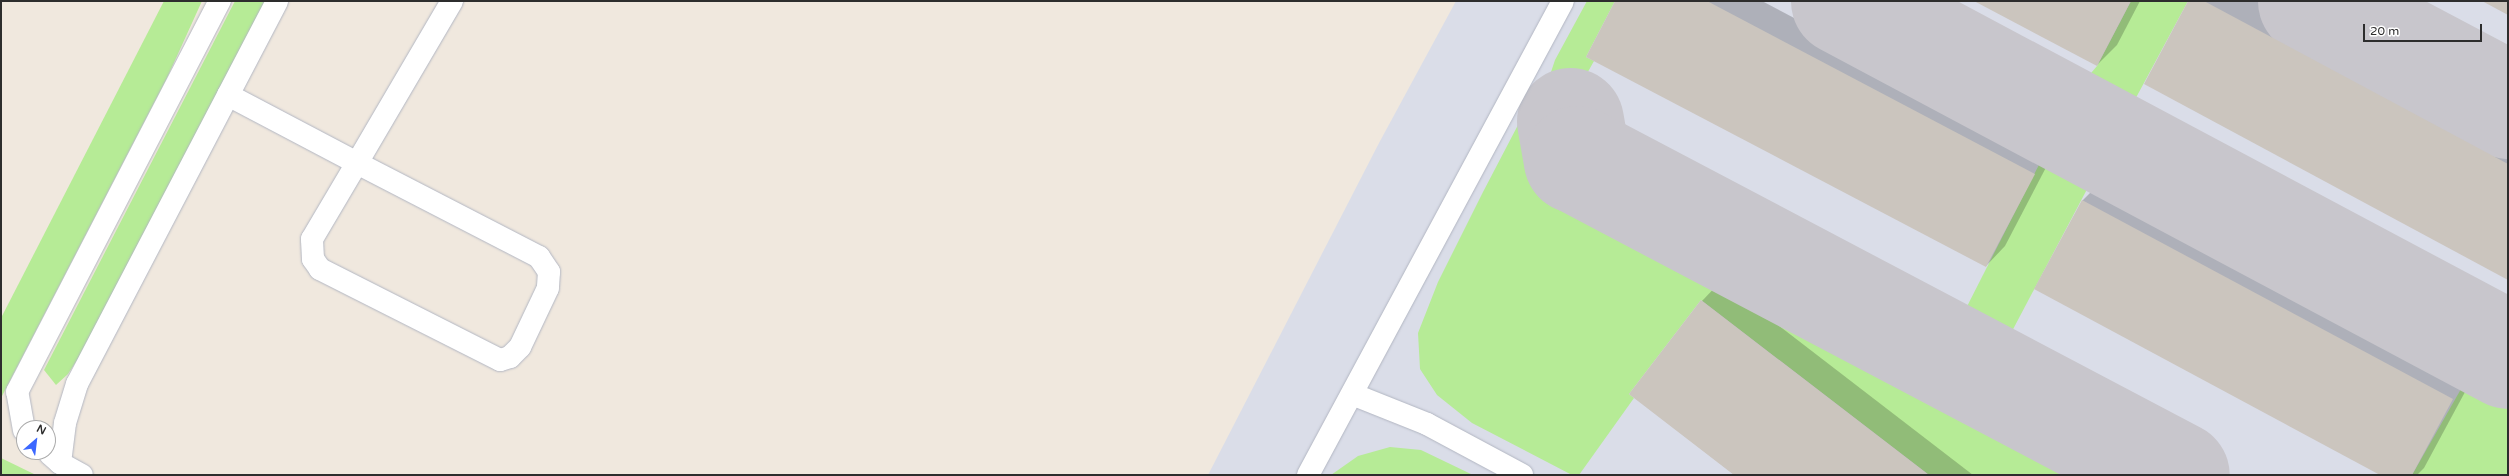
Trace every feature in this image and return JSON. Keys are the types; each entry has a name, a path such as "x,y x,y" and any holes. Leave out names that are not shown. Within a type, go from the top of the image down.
{"lane":[{"path":"22,420 17,392 220,1"},
{"path":"56,452 77,384 277,1"},
{"path":"228,95 357,163 539,257 549,272 548,288 520,347 510,357 500,360 320,269 313,259 312,239 357,163 452,1"},
{"path":"1308,475 1563,1"},
{"path":"1352,394 1426,424 1522,475"},
{"path":"56,459 82,475"}],"shaded area":[{"path":"1456,1 2508,1 2508,475 1208,475 1379,143"}],"green space":[{"path":"164,1 202,1 167,78 1,398 1,318"},
{"path":"235,1 265,1 84,350 68,374 56,385 44,370"},
{"path":"1587,1 1615,1 1586,57 1594,61 1570,104 1557,96 1551,72 1555,60"},
{"path":"2131,1 2188,1 2131,107 2116,118 2101,119 2089,108 2083,92 2086,79 2097,66"},
{"path":"1529,118 1549,123 1558,129 1532,181 2083,475 1929,475 1701,300 1629,394 1634,398 1579,475 1572,475 1472,423 1437,395 1420,369 1418,333 1438,282 1483,192 1518,125"},
{"path":"2059,149 2088,164 2094,176 2000,354 1954,332 2046,151"},
{"path":"2465,382 2481,382 2508,397 2508,475 2412,475"},
{"path":"1390,447 1421,450 1473,475 1331,475 1358,456"},
{"path":"1,458 36,475 1,475"}],"building":[{"path":"1615,1 1707,1 2035,174 1986,267 1586,57"},
{"path":"1974,1 2131,1 2097,66"},
{"path":"2188,1 2204,1 2508,164 2508,280 2144,84"},
{"path":"2482,1 2508,1 2508,15"},
{"path":"2082,200 2453,399 2412,475 2380,475 2034,289"},
{"path":"1701,300 1929,475 1734,475 1629,394"}],"taxiway":[{"path":"1844,1 2508,355"},
{"path":"2311,1 2508,105"},
{"path":"1570,121 1577,159 2176,475"}]}
